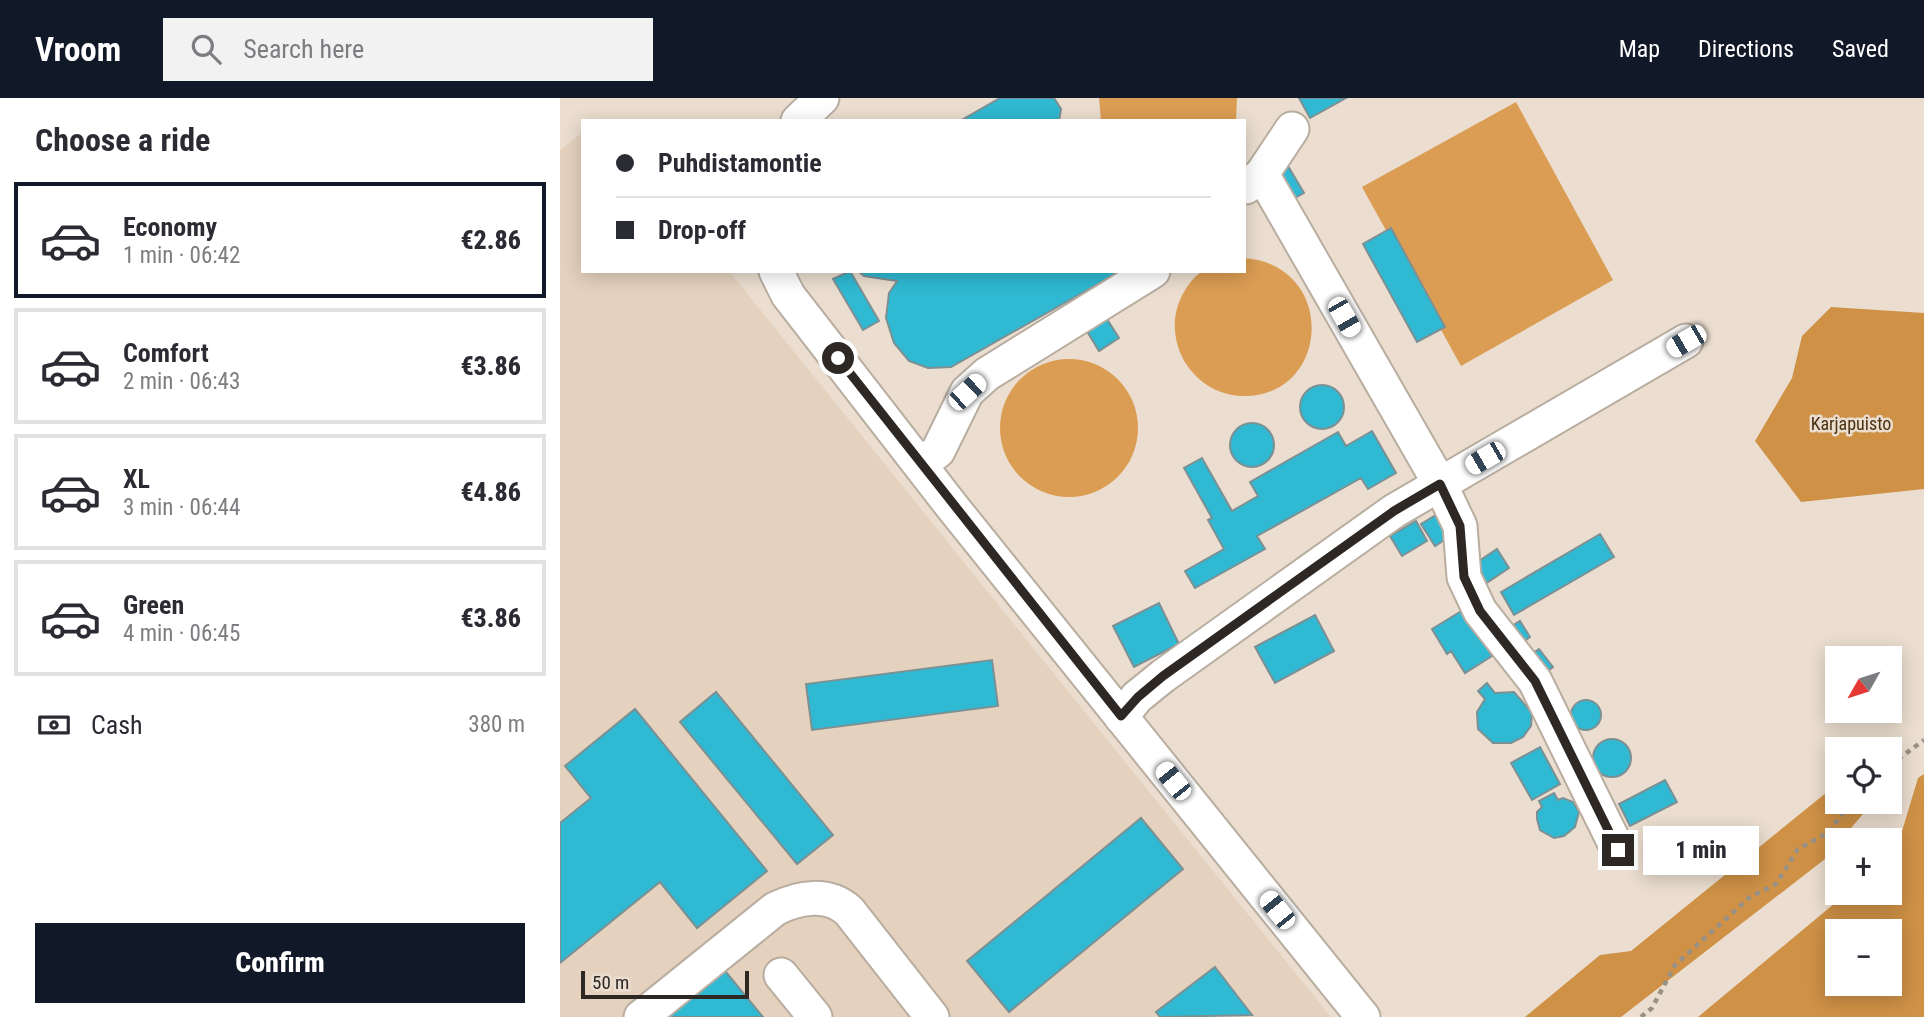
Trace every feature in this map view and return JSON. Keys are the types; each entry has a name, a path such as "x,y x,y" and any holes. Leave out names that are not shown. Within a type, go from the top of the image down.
{"street":[{"path":"800,119 822,98"},
{"path":"1292,129 1253,181 1440,484 1460,526 1464,577 1480,611 1535,681 1618,850"},
{"path":"777,273 788,295 1363,1017"},
{"path":"922,464 938,451 967,392 987,374 1150,273"},
{"path":"1121,716 1163,676 1394,511 1686,341"},
{"path":"641,1017 775,909 790,901 821,898 838,901 849,911 932,1017"},
{"path":"781,975 815,1017"}],"path":[{"path":"1902,756 1924,740"},
{"path":"1641,1017 1652,1008 1675,965 1750,897 1776,884 1798,849 1829,832 1842,814"}],"shaded area":[{"path":"1099,98 1237,98 1236,119 1101,119"},
{"path":"1516,102 1613,280 1461,366 1362,187"},
{"path":"581,134 581,273 731,273 1331,1017 560,1017 560,150"},
{"path":"1246,259 1275,266 1296,283 1308,305 1312,330 1307,355 1293,376 1271,391 1242,396 1224,393 1207,385 1194,374 1177,344 1175,327 1177,309 1194,278 1201,273 1246,273"},
{"path":"1069,359 1096,364 1118,379 1133,401 1138,428 1133,455 1118,477 1096,492 1069,497 1042,492 1020,477 1005,455 1000,428 1005,401 1020,379 1042,364"}],"green space":[{"name":"Karjapuisto","path":"1831,307 1924,313 1924,489 1801,502 1755,441 1792,378 1802,336"},
{"path":"1924,774 1924,1017 1698,1017 1833,905 1902,905 1902,831 1918,778"},
{"path":"1825,794 1825,814 1863,814 1851,828 1825,828 1825,859 1621,1017 1525,1017 1600,955 1631,951"}],"building":[{"path":"1000,98 1054,98 1061,109 1059,119 963,119"},
{"path":"1299,98 1346,98 1310,118"},
{"path":"1288,166 1304,193 1288,202 1272,175"},
{"path":"1391,228 1445,327 1417,342 1363,244"},
{"path":"851,273 879,321 863,330 833,279"},
{"path":"860,273 1117,273 951,367 928,368 909,361 894,343 886,318 889,293 897,281 864,276"},
{"path":"1105,316 1119,338 1099,351 1085,328"},
{"path":"1322,385 1338,391 1344,407 1338,423 1322,429 1306,423 1300,407 1306,391"},
{"path":"1252,423 1267,430 1274,445 1267,460 1252,467 1237,460 1230,445 1237,430"},
{"path":"1372,431 1396,473 1368,489 1361,478 1257,536 1265,549 1195,588 1185,571 1224,549 1208,520 1212,518 1184,468 1202,458 1232,511 1258,496 1250,482 1338,432 1346,446"},
{"path":"1436,515 1449,537 1435,546 1421,524"},
{"path":"1416,521 1427,541 1402,556 1390,536"},
{"path":"1600,534 1614,557 1514,615 1501,592"},
{"path":"1497,549 1509,568 1482,586 1470,567"},
{"path":"1159,603 1179,644 1134,667 1113,626"},
{"path":"1463,610 1492,656 1465,673 1451,651 1447,654 1432,629"},
{"path":"1315,615 1334,651 1275,683 1255,647"},
{"path":"1520,621 1530,637 1519,645 1509,628"},
{"path":"1539,649 1553,667 1544,674 1530,655"},
{"path":"992,660 998,706 812,730 806,684"},
{"path":"1487,683 1495,693 1514,692 1532,713 1531,726 1523,737 1511,743 1493,743 1478,729 1477,712 1485,699 1478,691"},
{"path":"716,692 833,835 797,864 680,722"},
{"path":"1586,700 1597,704 1601,715 1597,726 1586,730 1575,726 1571,715 1575,704"},
{"path":"635,709 767,871 697,928 660,882 560,963 560,823 591,798 565,766"},
{"path":"1612,739 1625,745 1631,758 1625,771 1612,777 1599,771 1593,758 1599,745"},
{"path":"1540,747 1560,784 1532,800 1511,763"},
{"path":"1665,780 1677,802 1630,826 1619,804"},
{"path":"1554,793 1558,800 1563,798 1573,802 1579,812 1575,827 1564,836 1554,838 1540,830 1537,812 1542,807 1539,801"},
{"path":"1141,818 1183,869 1009,1012 967,961"},
{"path":"721,966 763,1017 658,1017"},
{"path":"1215,967 1252,1015 1160,1017 1156,1012"}],"route":[{"path":"838,358 954,509 1121,716 1163,676 1394,511 1440,484 1460,526 1464,577 1480,611 1535,681 1618,850"}]}
